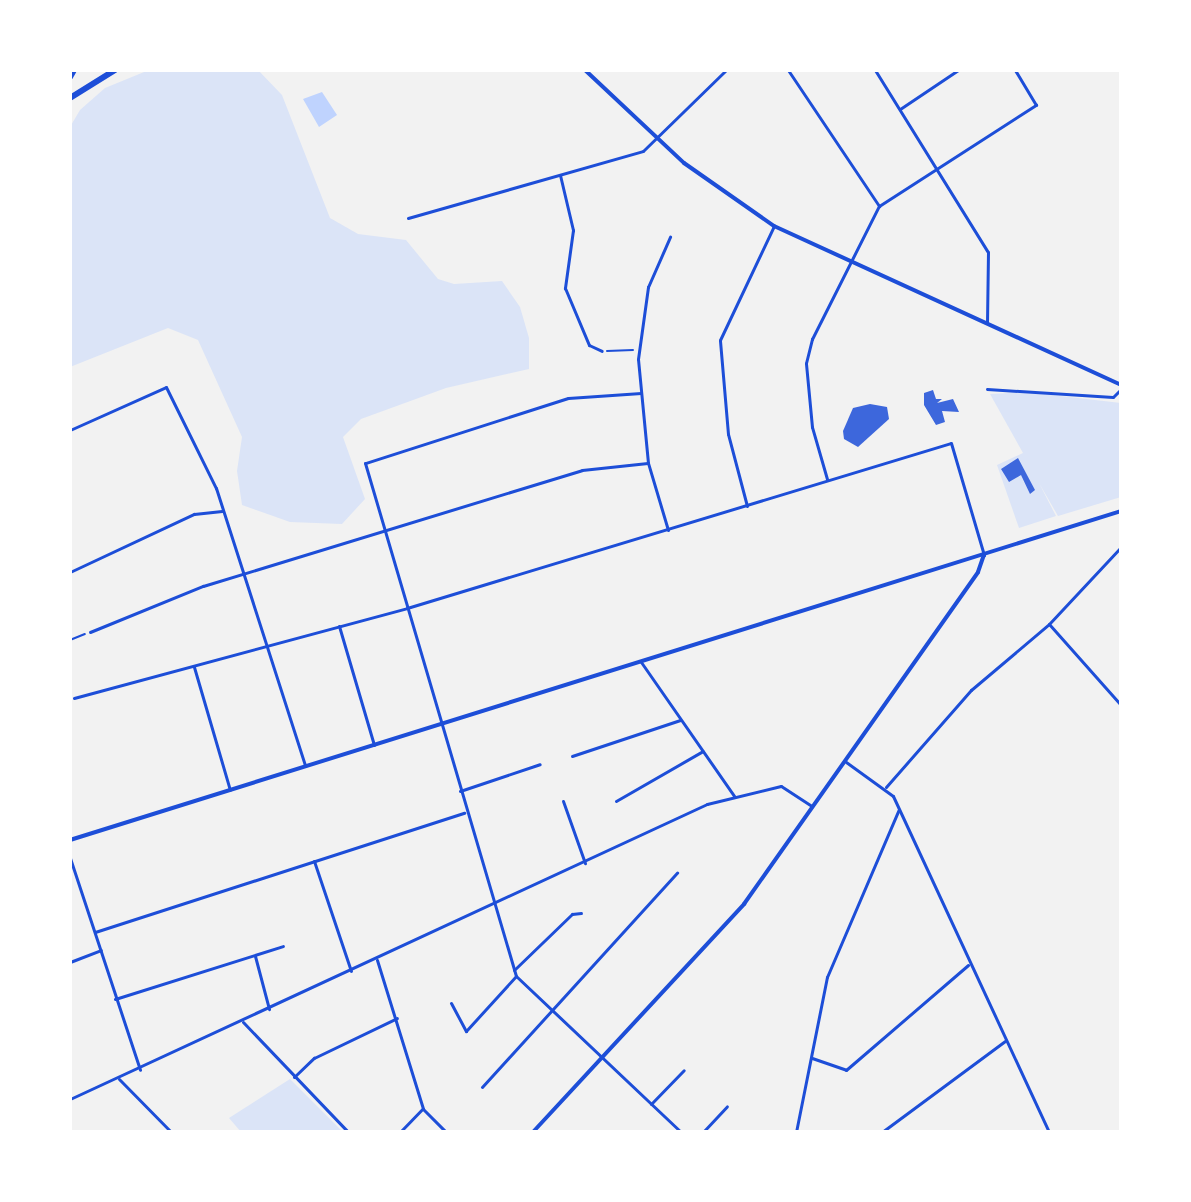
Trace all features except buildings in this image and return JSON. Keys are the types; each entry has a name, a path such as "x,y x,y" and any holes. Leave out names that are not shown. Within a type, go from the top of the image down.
{"highway":[{"path":"70,77 74,70"},
{"path":"70,98 115,70"}],"street":[{"path":"585,70 705,179 774,226 1121,387 1113,397 987,389"},
{"path":"408,218 643,151 726,70"},
{"path":"788,70 879,206"},
{"path":"875,70 988,252 987,325"},
{"path":"900,109 958,70"},
{"path":"827,480 812,427 806,363 849,263 879,206 1036,105 1015,70"},
{"path":"560,175 573,230 565,288 589,345 602,351"},
{"path":"747,506 729,443 720,340 774,226"},
{"path":"668,530 648,463 639,351 648,287 670,237"},
{"path":"70,430 166,387 222,511 240,574 270,647 305,766"},
{"path":"641,393 568,398 365,463 438,724 516,976 681,1132"},
{"path":"74,698 407,608 951,443 984,555 978,572 744,904 533,1132"},
{"path":"90,632 240,574 582,470 648,463"},
{"path":"70,572 194,514 222,511"},
{"path":"70,840 1121,511"},
{"path":"886,787 971,690 1049,624 1121,547"},
{"path":"1049,624 1120,701"},
{"path":"339,626 374,745"},
{"path":"641,661 734,796"},
{"path":"194,667 230,790"},
{"path":"572,756 680,720"},
{"path":"616,801 704,750"},
{"path":"846,762 886,787 1049,1132"},
{"path":"459,791 540,764"},
{"path":"70,1099 140,1070 734,796 789,787 814,807"},
{"path":"563,801 585,863"},
{"path":"796,1132 827,977 898,811"},
{"path":"95,932 465,813"},
{"path":"70,858 140,1070"},
{"path":"314,861 351,971"},
{"path":"482,1087 677,873"},
{"path":"514,970 572,914 581,913"},
{"path":"115,999 283,946"},
{"path":"70,962 101,950"},
{"path":"255,956 269,1009"},
{"path":"377,960 423,1109 446,1132"},
{"path":"811,1058 846,1070 968,965"},
{"path":"451,1003 466,1031 516,976"},
{"path":"294,1077 314,1058 397,1018"},
{"path":"243,1022 348,1132"},
{"path":"882,1132 1005,1041"},
{"path":"651,1104 684,1070"},
{"path":"119,1079 171,1132"},
{"path":"703,1132 727,1106"},
{"path":"400,1132 423,1109"}],"path":[{"path":"602,351 639,351"},
{"path":"70,640 90,632"}],"shaded area":[{"path":"149,70 258,70 282,95 330,218 358,234 406,240 438,279 454,284 502,281 520,307 529,338 529,369 446,388 361,419 343,437 365,499 342,524 290,522 242,505 237,471 242,437 198,340 168,328 70,367 70,127 80,110 105,88"},
{"path":"1026,392 1121,403 1121,497 1058,516 1039,483 1056,516 1019,528 997,465 1023,453 990,394"},
{"path":"290,1079 343,1132 241,1132 229,1118"}],"water":[{"path":"322,92 337,115 319,127 303,99"}]}
